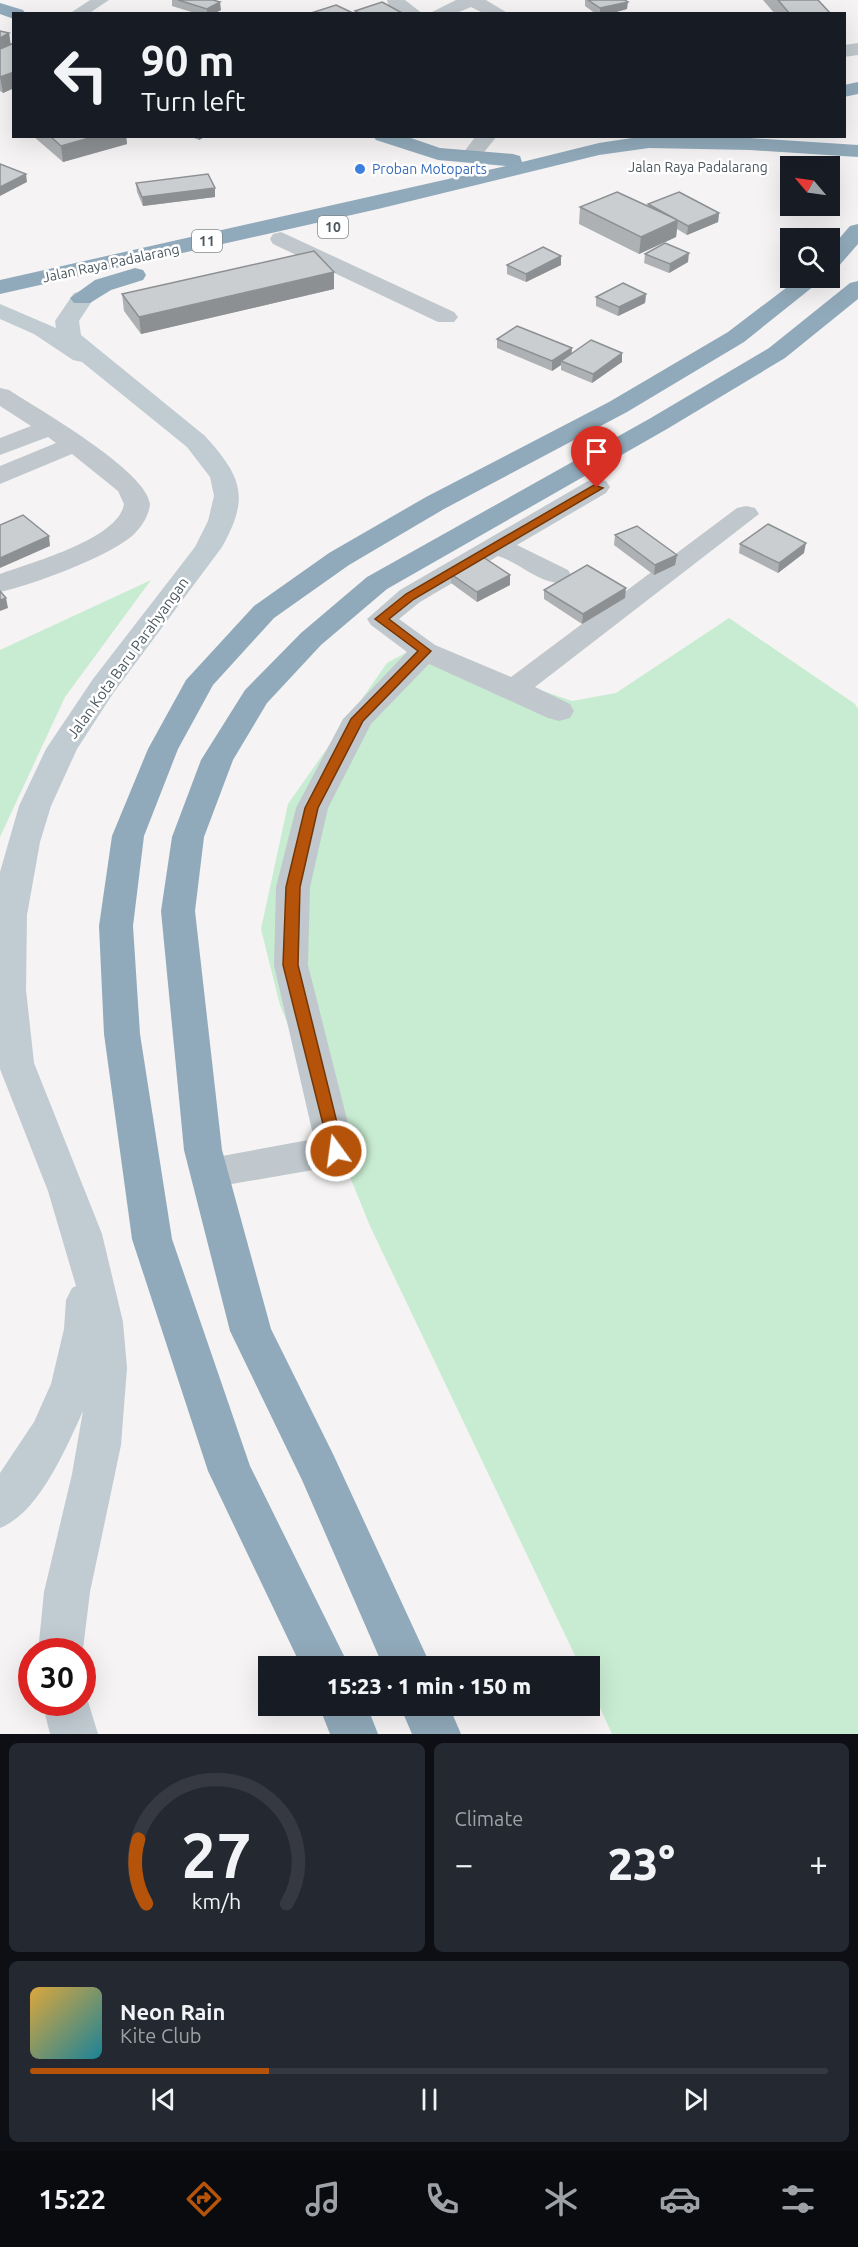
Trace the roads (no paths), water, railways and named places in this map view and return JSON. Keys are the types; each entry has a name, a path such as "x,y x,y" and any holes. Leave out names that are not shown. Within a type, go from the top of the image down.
{"highway":[{"path":"389,138 438,154 513,160 556,158"},
{"path":"649,142 666,138"},
{"name":"Jalan Raya Padalarang","path":"0,287 415,195 556,158 649,142 750,144 858,151"},
{"path":"415,195 431,186 447,172 447,164 438,154"},
{"name":"Jalan Raya Padalarang","path":"82,298 103,285 122,278 281,239 600,170"},
{"path":"840,170 858,171"},
{"path":"840,251 858,231"},
{"path":"320,1656 230,1472 152,1239 122,1034 116,926 128,836 163,748 201,680 264,612 339,559 425,509 618,407 736,337 800,288"},
{"path":"403,1656 318,1468 251,1331 203,1150 178,911 188,837 217,760 256,697 311,639 377,583 658,424 777,353 858,288"},
{"path":"347,1716 354,1734"},
{"path":"429,1716 437,1734"}],"main road":[{"name":"Jalan Kota Baru Parahyangan","path":"67,1192 16,1063 8,1031 2,976 8,906 13,878 28,824 50,771 102,689 195,565 218,528 227,499 223,477 210,457 86,354 68,333 69,315 82,298"},
{"name":"Jalan Kota Baru Parahyangan","path":"0,311 28,322 55,337 141,398"},
{"path":"0,1507 34,1464 51,1434 73,1382 83,1342 86,1288 78,1236 67,1192"},
{"path":"62,1638 65,1609 104,1416 106,1359 99,1289 67,1192"},
{"path":"70,1716 74,1734"}],"street":[{"path":"396,0 394,4 410,12"},
{"path":"442,12 471,0 496,12"},
{"path":"470,157 486,138"},
{"path":"281,239 446,317"},
{"path":"0,394 52,428 121,480 135,494 138,504 134,515 116,534 0,584"},
{"path":"0,447 52,428"},
{"path":"0,476 72,445"},
{"path":"560,711 514,688 425,651 381,619 410,596 597,488"},
{"path":"514,688 746,514"},
{"path":"495,547 516,553 558,576"},
{"path":"209,1172 336,1151 291,965 293,887 312,808 358,719 425,651"}],"lane":[{"path":"80,12 101,0"}],"place":[{"name":"Proban Motoparts","path":"360,169"}]}
